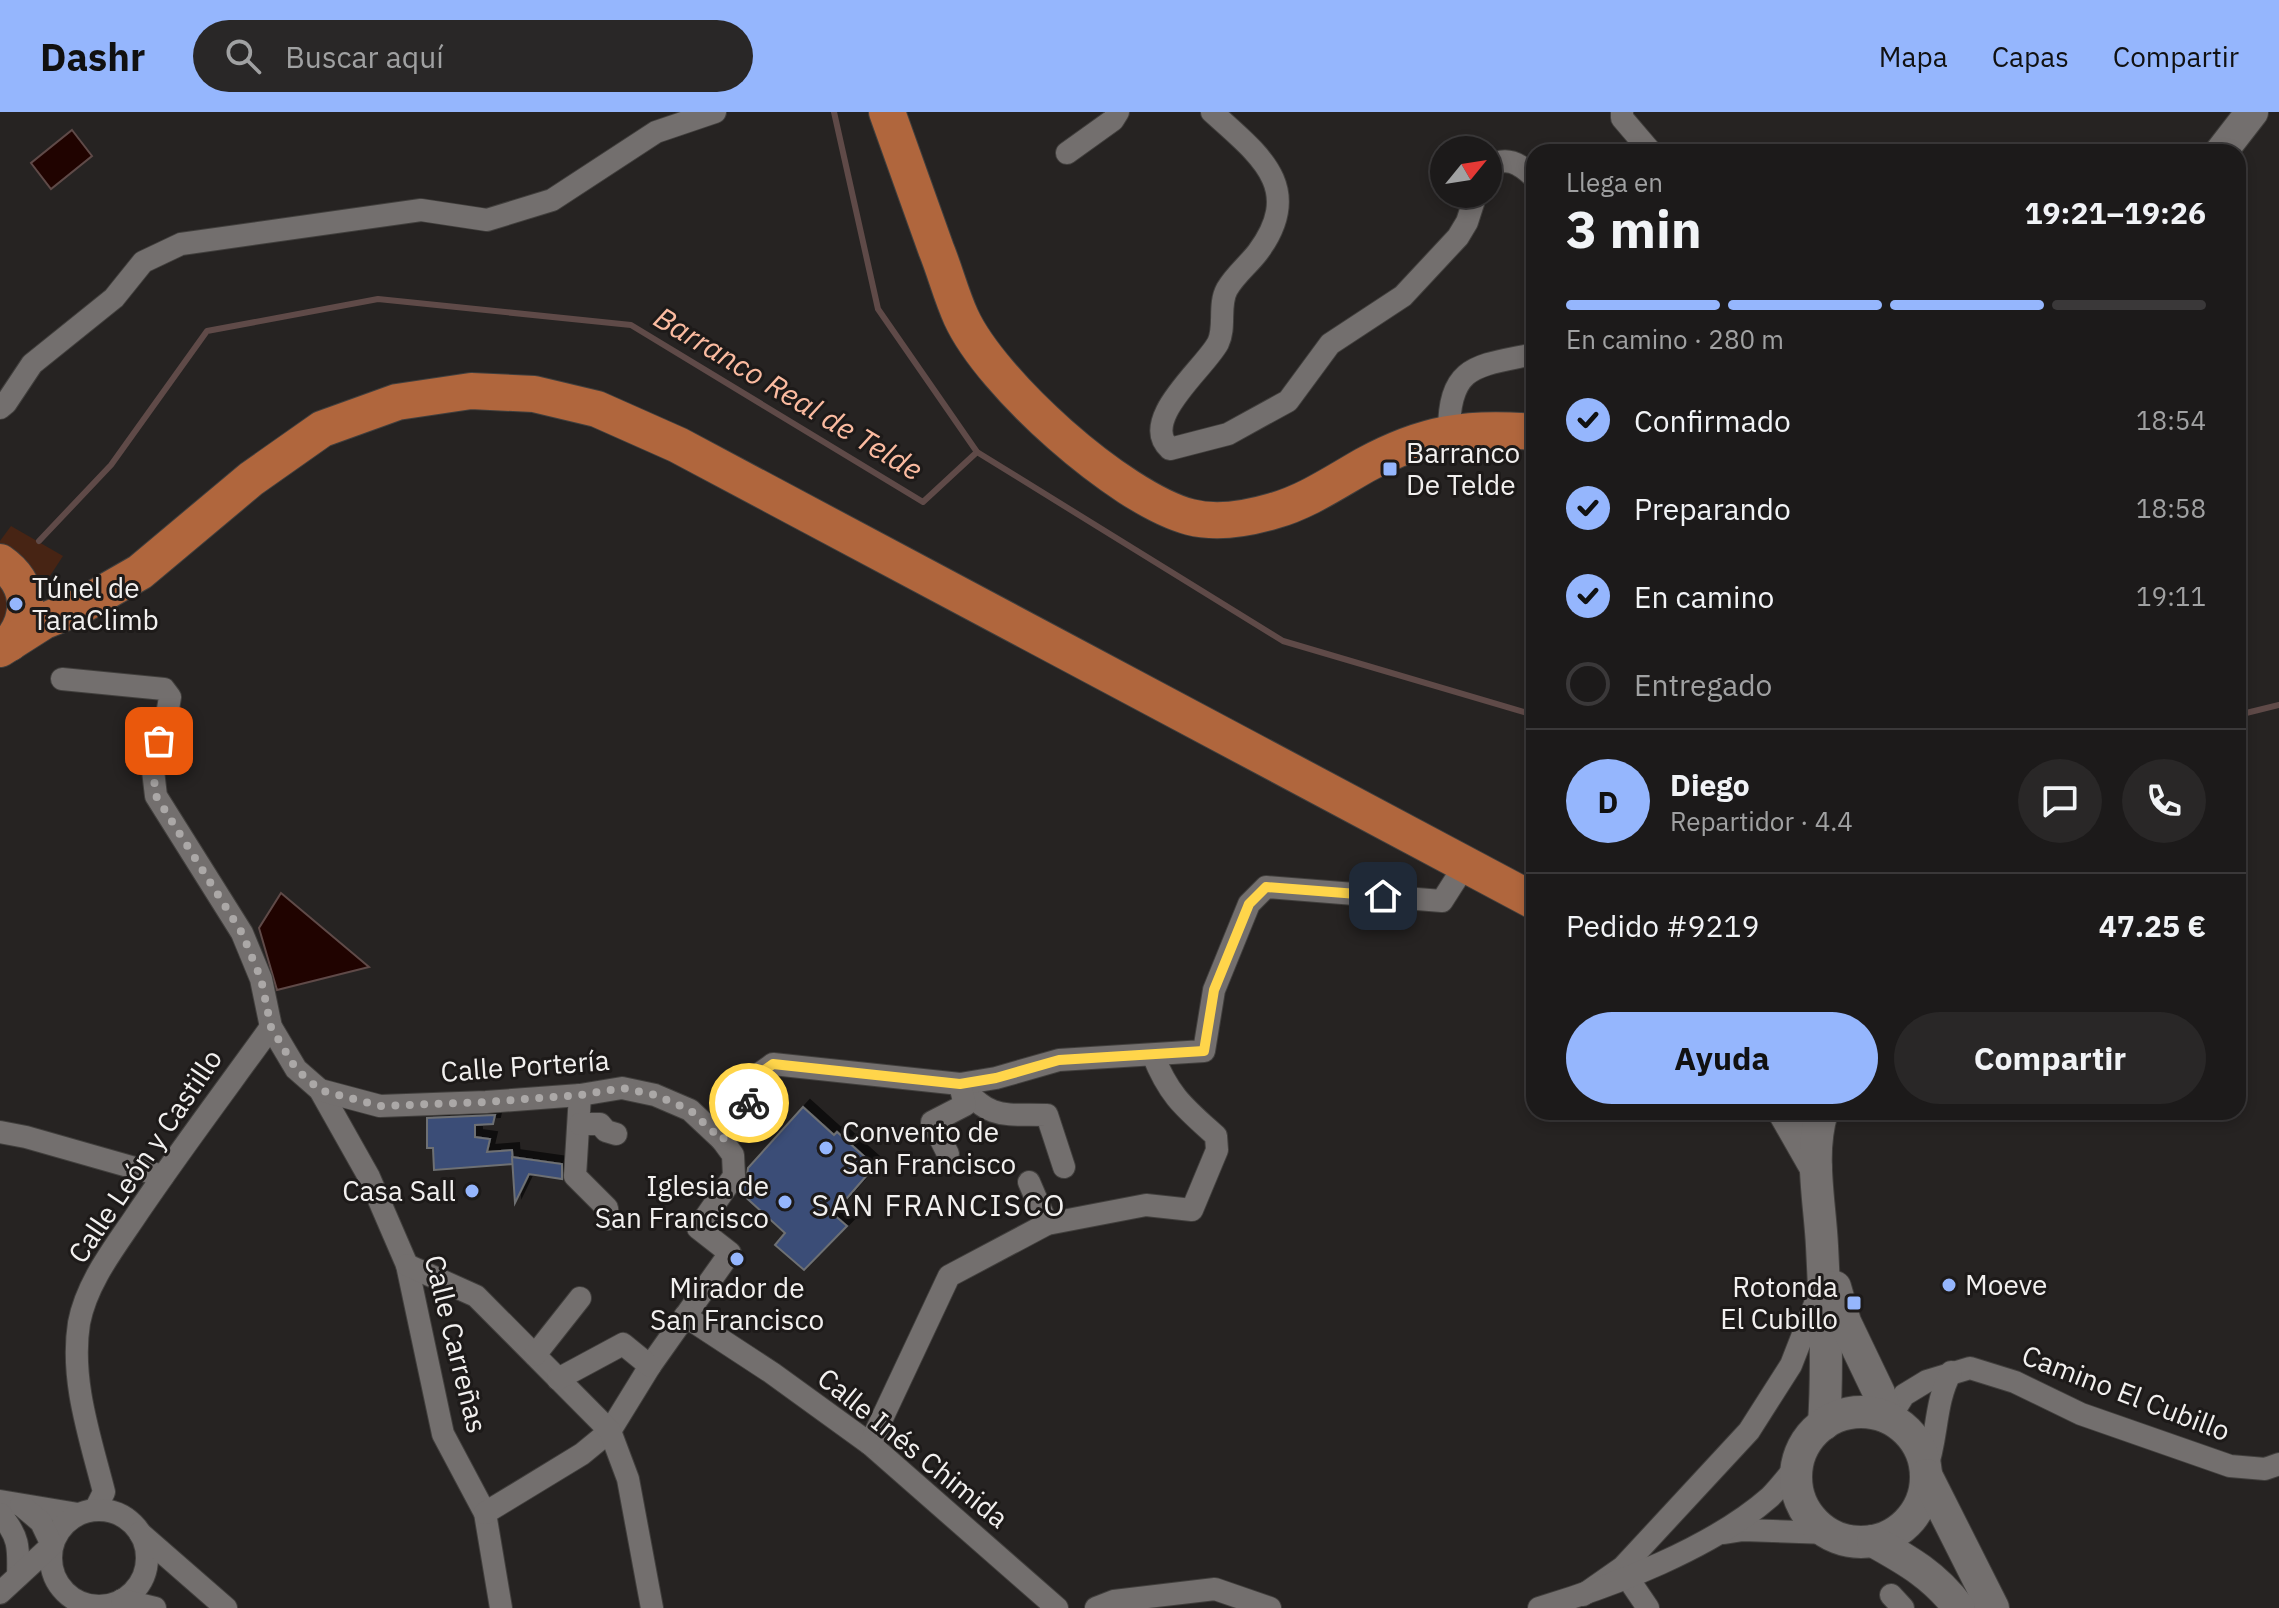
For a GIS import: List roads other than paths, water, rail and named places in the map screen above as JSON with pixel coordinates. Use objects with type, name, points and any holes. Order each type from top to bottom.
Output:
[{"type":"main road","points":[[887,112],[961,317],[987,361],[1067,439],[1138,492],[1177,513],[1193,518],[1235,520],[1276,511],[1417,442],[1449,432],[1526,432]]},
{"type":"main road","points":[[2227,144],[2252,112]]},
{"type":"main road","points":[[5,646],[44,621],[79,607],[140,572],[251,479],[322,429],[397,402],[471,391],[534,394],[597,409],[678,445],[1526,897]]},
{"type":"main road","points":[[11,574],[51,599],[100,596]]},
{"type":"main road","points":[[5,646],[20,631],[25,617],[26,601],[11,574]]},
{"type":"main road","points":[[1789,1120],[1816,1168]]},
{"type":"main road","points":[[1819,1120],[1816,1168],[1822,1249],[1824,1424]]},
{"type":"main road","points":[[1822,1249],[1845,1322],[1888,1418]]},
{"type":"main road","points":[[1926,1472],[1918,1510],[1906,1525],[1891,1535],[1873,1541],[1842,1540],[1828,1533],[1813,1520],[1802,1504],[1797,1484],[1803,1449],[1824,1424],[1844,1414],[1865,1412],[1888,1418],[1914,1440],[1926,1472],[1993,1608]]},
{"type":"main road","points":[[1873,1541],[1941,1584],[1959,1608]]},
{"type":"street","points":[[0,408],[32,364],[114,298],[143,262],[181,244],[421,210],[487,220],[552,200],[656,132],[715,112]]},
{"type":"street","points":[[1067,153],[1113,120],[1118,112]]},
{"type":"street","points":[[1212,112],[1261,157],[1278,191],[1278,218],[1260,250],[1227,289],[1220,339],[1165,412],[1162,439],[1170,449],[1184,448],[1228,434],[1288,401],[1330,344],[1403,296],[1458,237],[1472,208]]},
{"type":"street","points":[[1622,112],[1622,118],[1644,144]]},
{"type":"street","points":[[1502,161],[1514,161],[1526,171]]},
{"type":"street","points":[[1449,432],[1449,404],[1458,384],[1477,366],[1526,356]]},
{"type":"street","name":"Calle Carreñas","points":[[62,679],[164,689],[170,697],[166,721],[152,762],[156,796],[242,933],[261,979],[271,1027],[296,1069],[320,1090],[369,1177],[407,1265],[443,1434],[485,1513],[501,1608]]},
{"type":"street","points":[[485,1513],[582,1454],[610,1431],[650,1366],[730,1253],[698,1228],[734,1176],[733,1155],[722,1140],[746,1111],[762,1072],[773,1064],[960,1084],[996,1078],[1059,1060],[1204,1051],[1214,990],[1249,904],[1266,887],[1442,901],[1465,865]]},
{"type":"street","name":"Calle León y Castillo","points":[[86,1512],[104,1492],[77,1374],[80,1323],[97,1273],[271,1027]]},
{"type":"street","points":[[870,1444],[949,1276],[1047,1224],[1146,1205],[1192,1210],[1217,1150],[1216,1136],[1175,1098],[1153,1055]]},
{"type":"street","points":[[948,1154],[932,1122],[965,1105],[960,1084]]},
{"type":"street","points":[[960,1084],[974,1102],[993,1113],[1047,1115],[1064,1167]]},
{"type":"street","name":"Calle Portería","points":[[320,1090],[380,1106],[486,1102],[580,1095],[622,1088],[655,1095],[690,1110],[722,1140]]},
{"type":"street","points":[[580,1095],[575,1176],[607,1208],[608,1219]]},
{"type":"street","points":[[580,1124],[600,1124],[606,1131],[616,1134]]},
{"type":"street","points":[[0,1132],[163,1176]]},
{"type":"street","points":[[1029,1182],[1047,1224]]},
{"type":"street","points":[[407,1265],[476,1296],[610,1431],[628,1479],[652,1608]]},
{"type":"street","points":[[1583,1595],[1623,1567],[1749,1431],[1791,1365],[1823,1284]]},
{"type":"street","points":[[535,1355],[580,1298]]},
{"type":"street","name":"Calle Inés Chimida","points":[[685,1316],[772,1373],[870,1444],[1057,1608]]},
{"type":"street","points":[[558,1379],[623,1344],[650,1366]]},
{"type":"street","name":"Camino El Cubillo","points":[[1888,1418],[1904,1395],[1927,1381],[1970,1368],[2015,1382],[2081,1414],[2230,1466],[2265,1469],[2279,1464]]},
{"type":"street","points":[[1926,1472],[1934,1448],[1936,1414],[1951,1372]]},
{"type":"street","points":[[1539,1608],[1627,1577],[1719,1534],[1772,1495],[1798,1464]]},
{"type":"street","points":[[11,1503],[112,1512],[220,1607]]},
{"type":"street","points":[[11,1503],[41,1522],[52,1545],[54,1576],[68,1595],[88,1607],[122,1600],[134,1591],[142,1579],[146,1564],[146,1549],[139,1533]]},
{"type":"street","points":[[0,1593],[52,1545],[62,1527],[86,1512]]},
{"type":"street","points":[[0,1514],[15,1531],[20,1551],[18,1576]]},
{"type":"street","points":[[1719,1534],[1743,1530],[1828,1533]]},
{"type":"street","points":[[1627,1577],[1648,1608]]},
{"type":"street","points":[[1096,1608],[1114,1601],[1215,1589],[1270,1608]]},
{"type":"street","points":[[122,1600],[155,1608]]},
{"type":"waterway","name":"Barranco Real de Telde","points":[[834,112],[878,309],[977,452],[1283,641],[1526,713]]},
{"type":"waterway","name":"Barranco Real de Telde","points":[[39,541],[111,465],[207,331],[378,299],[631,325],[923,502],[977,452]]},
{"type":"waterway","name":"Barranco Real de Telde","points":[[2246,713],[2279,705]]},
{"type":"place","name":"Barranco De Telde","points":[[1390,469]]},
{"type":"place","name":"Túnel de TaraClimb","points":[[16,604]]},
{"type":"place","name":"Convento de San Francisco","points":[[826,1148]]},
{"type":"place","name":"Casa Sall","points":[[472,1191]]},
{"type":"place","name":"Iglesia de San Francisco","points":[[785,1202]]},
{"type":"place","name":"Mirador de San Francisco","points":[[737,1259]]},
{"type":"place","name":"Moeve","points":[[1949,1285]]},
{"type":"place","name":"Rotonda El Cubillo","points":[[1854,1303]]},
{"type":"district","name":"SAN FRANCISCO","points":[[939,1206]]}]
